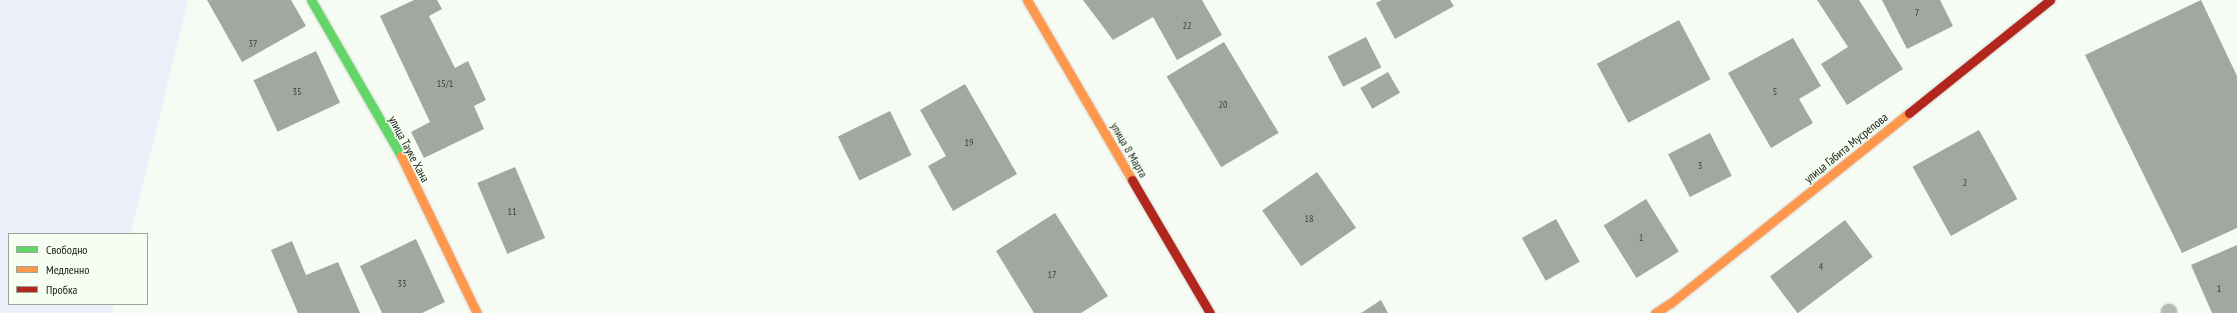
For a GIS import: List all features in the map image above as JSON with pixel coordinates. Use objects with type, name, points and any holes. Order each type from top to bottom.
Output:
[{"type":"street","name":"улица Тауке Хана","points":[[311,0],[399,152],[476,313]]},
{"type":"street","name":"улица 8 Марта","points":[[1027,0],[1210,313]]},
{"type":"street","name":"улица Габита Мусрепова","points":[[1655,313],[1678,297],[2050,0]]},
{"type":"shaded area","points":[[0,0],[188,0],[131,233],[8,233],[8,305],[114,305],[112,313],[0,313]]},
{"type":"building","points":[[207,0],[291,0],[306,26],[242,62]]},
{"type":"building","points":[[414,0],[437,0],[442,9],[429,16],[455,68],[468,61],[486,100],[474,106],[484,129],[424,158],[411,132],[430,122],[380,16]]},
{"type":"building","points":[[1083,0],[1202,0],[1222,35],[1177,60],[1153,17],[1113,40]]},
{"type":"building","points":[[1382,0],[1450,0],[1454,6],[1395,39],[1376,3]]},
{"type":"building","points":[[1817,0],[1859,0],[1903,69],[1847,105],[1821,64],[1848,47]]},
{"type":"building","points":[[1882,0],[1940,0],[1953,26],[1907,49]]},
{"type":"building","points":[[2201,0],[2237,76],[2237,228],[2182,253],[2085,55]]},
{"type":"building","points":[[1679,20],[1710,79],[1628,123],[1597,64]]},
{"type":"building","points":[[1366,37],[1381,67],[1343,87],[1328,57]]},
{"type":"building","points":[[1793,38],[1821,86],[1799,99],[1813,123],[1771,148],[1728,73]]},
{"type":"building","points":[[1224,42],[1279,133],[1221,167],[1167,77]]},
{"type":"building","points":[[316,51],[340,103],[278,132],[253,80]]},
{"type":"building","points":[[1388,72],[1400,93],[1372,109],[1360,88]]},
{"type":"building","points":[[965,84],[1017,174],[953,211],[928,166],[946,156],[920,110]]},
{"type":"building","points":[[890,111],[911,155],[859,180],[838,136]]},
{"type":"building","points":[[1979,130],[2017,199],[1951,236],[1913,167]]},
{"type":"building","points":[[1710,133],[1732,176],[1690,197],[1668,154]]},
{"type":"building","points":[[515,167],[545,238],[507,254],[477,183]]},
{"type":"building","points":[[1317,172],[1356,228],[1301,266],[1262,210]]},
{"type":"building","points":[[1646,199],[1679,252],[1636,278],[1604,225]]},
{"type":"building","points":[[1055,213],[1108,296],[1081,313],[1034,313],[996,251]]},
{"type":"building","points":[[1556,219],[1580,262],[1546,281],[1522,238]]},
{"type":"building","points":[[1845,220],[1873,257],[1798,313],[1770,277]]},
{"type":"building","points":[[416,239],[445,302],[422,313],[382,313],[360,266]]},
{"type":"building","points":[[292,241],[306,275],[338,262],[360,313],[298,313],[271,250]]},
{"type":"building","points":[[2237,245],[2237,313],[2212,313],[2191,265]]},
{"type":"building","points":[[1381,300],[1388,313],[1361,313]]},
{"type":"traffic: fast","points":[[311,0],[401,156]]},
{"type":"traffic: slow","points":[[1027,0],[1132,180]]},
{"type":"traffic: slow","points":[[1655,313],[1672,302],[1909,113]]},
{"type":"traffic: slow","points":[[401,156],[477,313]]},
{"type":"traffic: jam","points":[[1909,113],[2050,0]]},
{"type":"traffic: jam","points":[[1132,180],[1210,313]]}]
